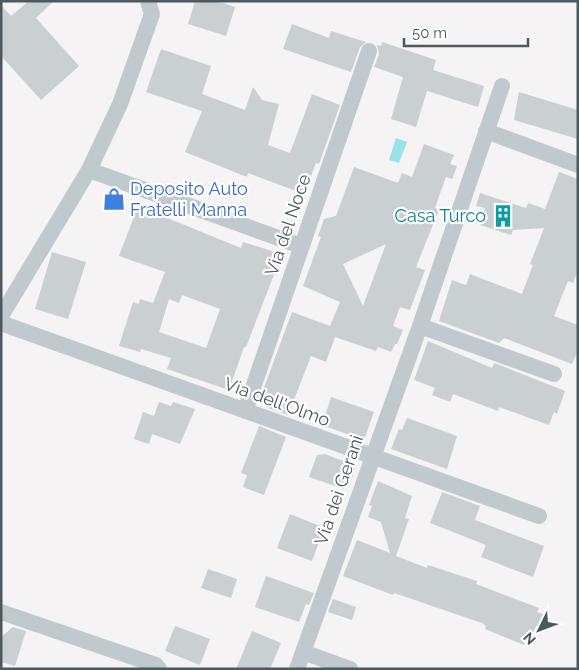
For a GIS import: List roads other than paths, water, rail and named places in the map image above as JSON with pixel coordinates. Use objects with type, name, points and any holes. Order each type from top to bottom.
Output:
[{"type":"street","points":[[1,316],[89,170],[120,104],[153,5]]},
{"type":"street","name":"Via del Noce","points":[[244,411],[369,51]]},
{"type":"street","name":"Via dei Gerani","points":[[297,669],[371,458],[420,326],[502,86]]},
{"type":"street","points":[[486,131],[578,165]]},
{"type":"street","points":[[89,170],[301,246]]},
{"type":"street","name":"Via dell'Olmo","points":[[1,323],[371,458],[539,516]]},
{"type":"street","points":[[420,326],[554,374]]},
{"type":"street","points":[[1,612],[156,665],[158,669]]},
{"type":"street","points":[[303,652],[350,669]]},
{"type":"water","points":[[396,138],[407,142],[399,163],[389,160]]},
{"type":"place","name":"Deposito Auto Fratelli Manna","points":[[114,199]]},
{"type":"place","name":"Casa Turco","points":[[503,216]]}]
